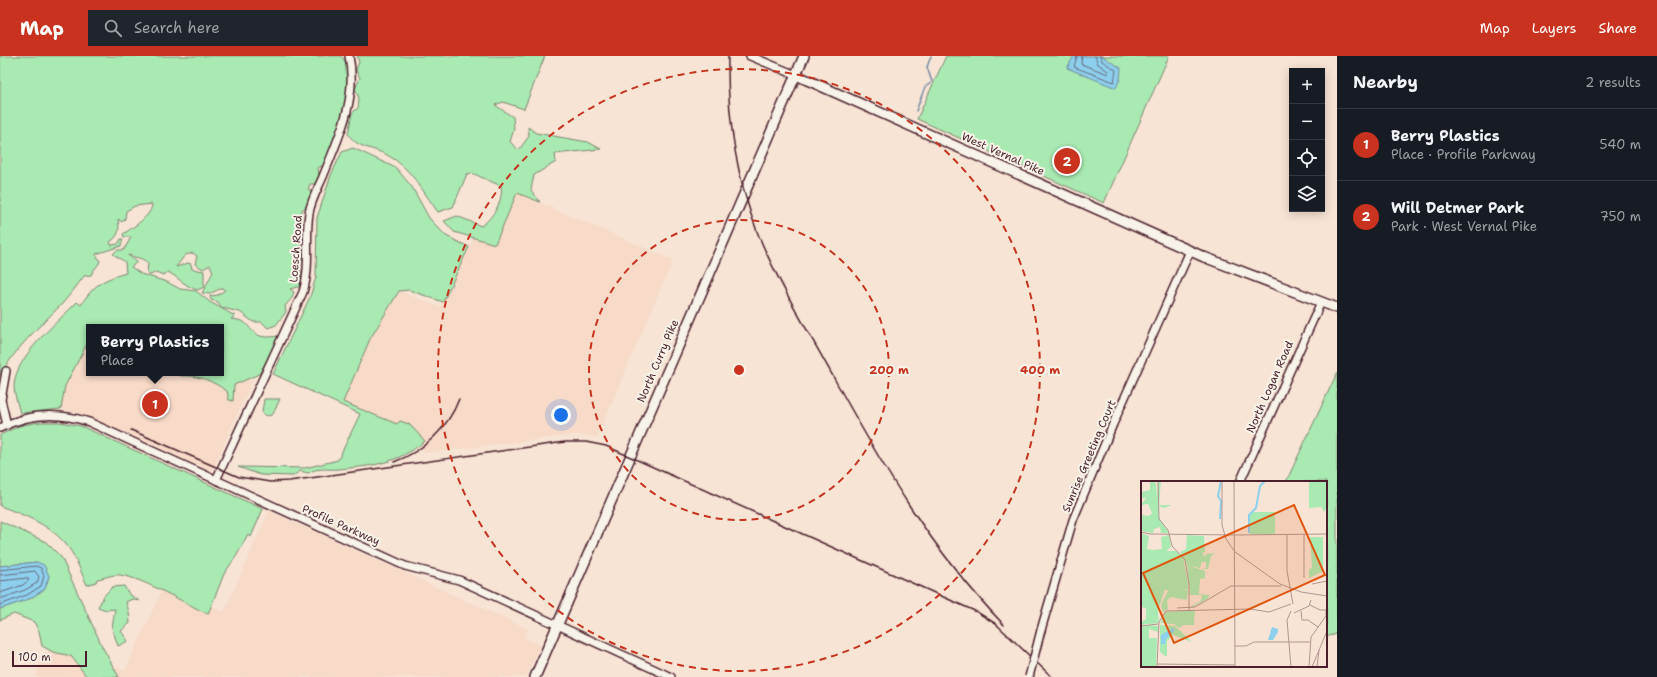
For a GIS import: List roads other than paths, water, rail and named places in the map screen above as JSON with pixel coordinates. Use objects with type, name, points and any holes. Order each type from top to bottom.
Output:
[{"type":"main road","name":"North Curry Pike","points":[[535,677],[804,56]]},
{"type":"main road","name":"West Vernal Pike","points":[[796,75],[1190,251],[1337,308]]},
{"type":"street","name":"Loesch Road","points":[[216,480],[303,292],[308,271],[308,225],[311,204],[342,129],[350,97],[352,81],[349,56]]},
{"type":"street","name":"West Vernal Pike","points":[[750,56],[796,75]]},
{"type":"street","name":"Sunrise Greeting Court","points":[[1029,677],[1065,546],[1078,507],[1190,251]]},
{"type":"street","name":"North Logan Road","points":[[1240,481],[1321,302]]},
{"type":"street","points":[[6,371],[1,400],[7,425]]},
{"type":"street","name":"Profile Parkway","points":[[0,428],[17,420],[38,415],[54,415],[80,419],[405,566],[459,580],[671,677]]},
{"type":"water","points":[[1074,56],[1102,56],[1121,68],[1120,79],[1116,88],[1067,68]]},
{"type":"water","points":[[37,562],[44,565],[49,576],[45,589],[29,599],[0,609],[0,566]]},
{"type":"waterway","points":[[916,111],[925,87],[932,82],[927,67],[931,56]]},
{"type":"railway","points":[[728,56],[731,124],[739,169],[750,212],[775,272],[891,478],[932,539],[954,568],[1004,625]]},
{"type":"railway","points":[[394,462],[415,452],[434,437],[448,420],[459,399]]},
{"type":"railway","points":[[131,430],[239,477],[270,482],[289,481],[565,442],[586,442],[606,446],[977,612],[996,624],[1052,677]]},
{"type":"place","name":"Will Detmer Park","points":[[1067,161]]},
{"type":"place","name":"Berry Plastics","points":[[155,404]]}]
